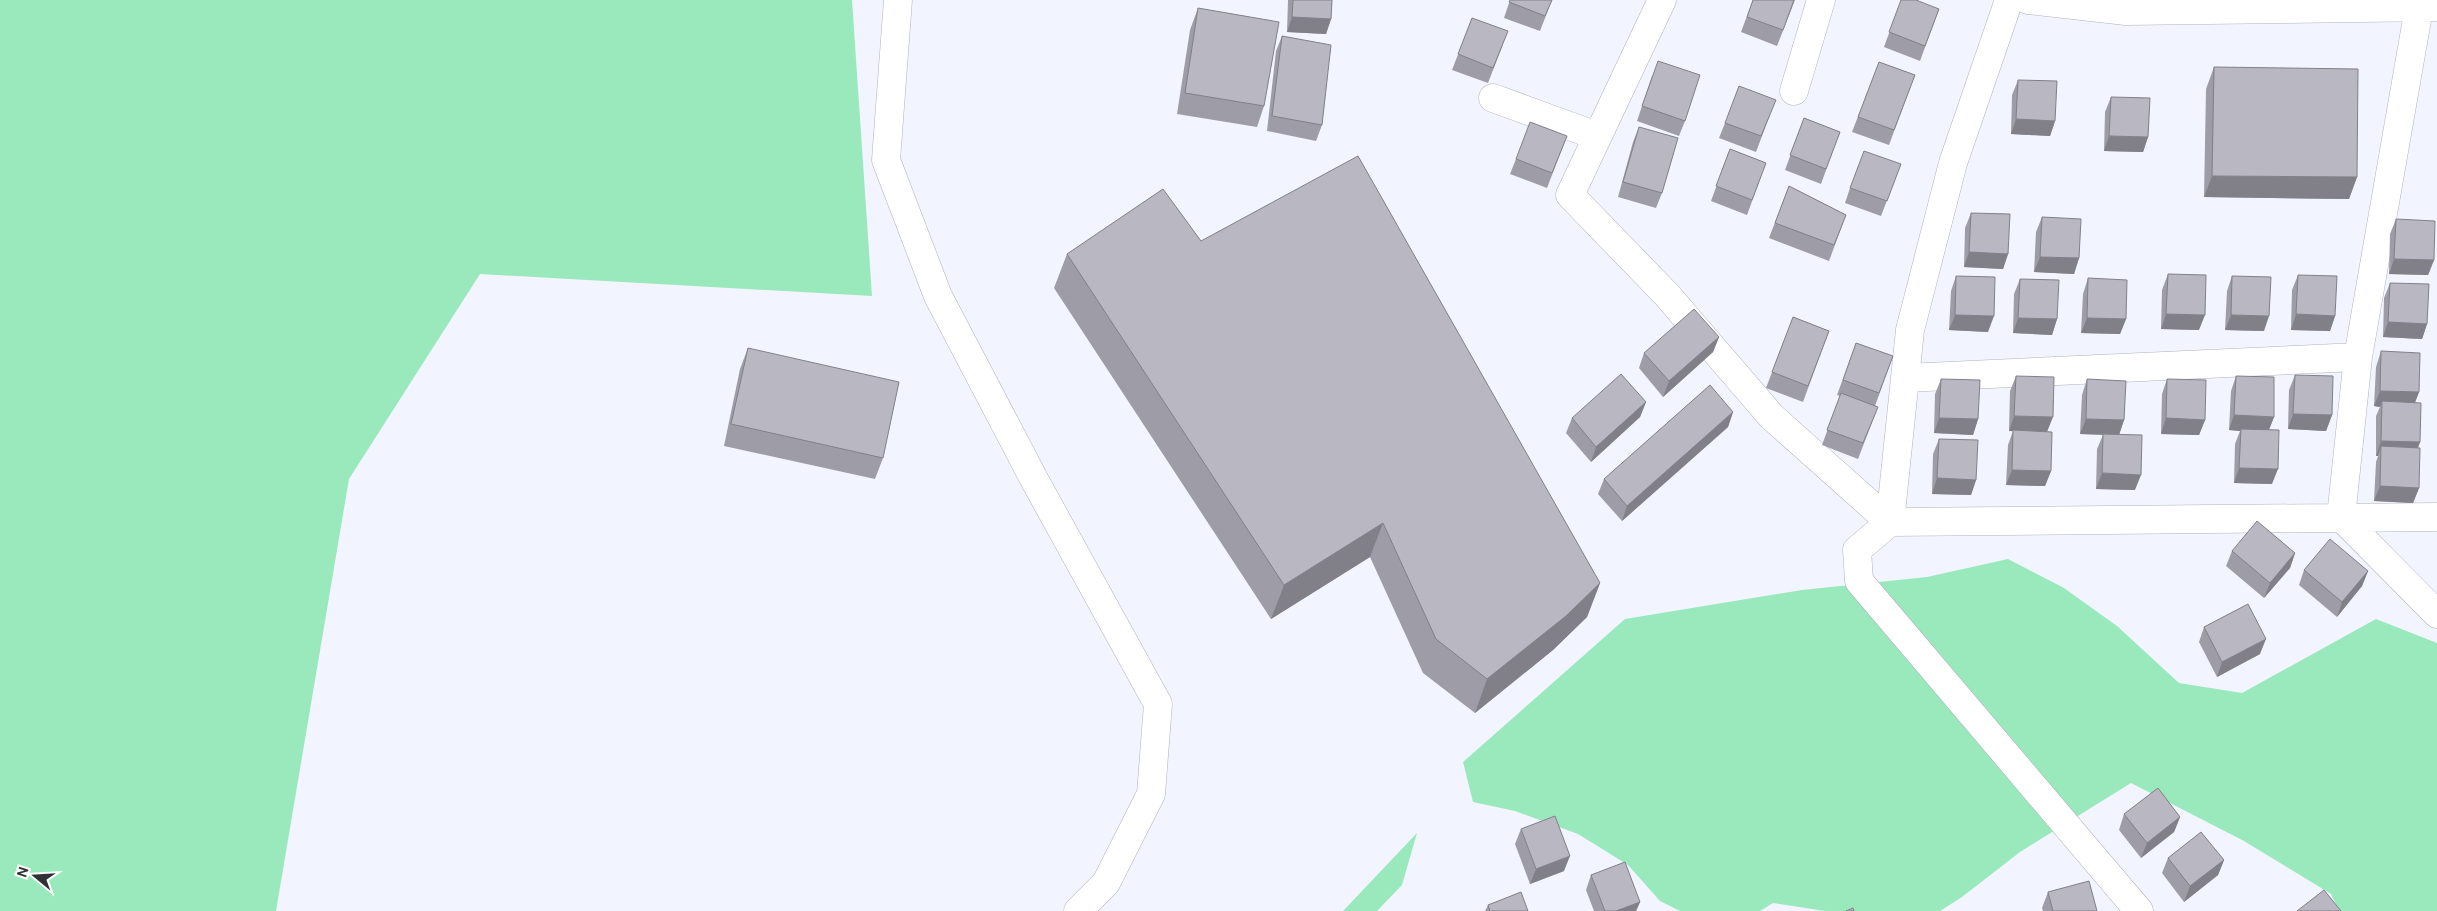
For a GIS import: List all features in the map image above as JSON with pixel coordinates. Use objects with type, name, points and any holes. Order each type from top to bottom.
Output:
[{"type":"street","points":[[898,0],[886,160],[938,296],[1035,481],[1158,704],[1151,794],[1106,884],[1078,911]]},
{"type":"street","points":[[1662,0],[1570,195],[1667,295],[1772,417],[1890,522]]},
{"type":"street","points":[[1794,91],[1821,0]]},
{"type":"street","points":[[1890,522],[1910,330],[1953,163],[2009,0]]},
{"type":"street","points":[[2028,0],[2126,10],[2428,8],[2358,357],[2341,517]]},
{"type":"street","points":[[1493,98],[1597,136]]},
{"type":"street","points":[[1905,378],[2358,357]]},
{"type":"street","points":[[2139,911],[1859,581],[1858,550],[1890,522],[2437,516]]},
{"type":"street","points":[[2341,517],[2437,614]]},
{"type":"green space","points":[[0,0],[852,0],[872,296],[480,274],[349,479],[276,911],[0,911]]},
{"type":"green space","points":[[2008,559],[2064,588],[2117,626],[2179,683],[2242,693],[2376,619],[2437,643],[2437,911],[2339,911],[2331,894],[2244,841],[2131,783],[2020,852],[1962,897],[1940,911],[1825,911],[1773,903],[1760,911],[1680,911],[1660,901],[1628,865],[1578,834],[1515,811],[1473,802],[1463,762],[1625,619],[1802,590],[1927,577]]},
{"type":"green space","points":[[1417,833],[1402,885],[1377,911],[1343,911]]},
{"type":"building","points":[[1293,0],[1332,0],[1331,19],[1292,17]]},
{"type":"building","points":[[1510,0],[1552,0],[1545,16],[1509,2]]},
{"type":"building","points":[[1753,0],[1794,0],[1783,30],[1747,17]]},
{"type":"building","points":[[1901,0],[1916,0],[1939,9],[1925,46],[1889,32]]},
{"type":"building","points":[[1198,8],[1279,22],[1264,106],[1185,93]]},
{"type":"building","points":[[1472,18],[1508,31],[1493,68],[1458,54]]},
{"type":"building","points":[[1282,36],[1331,45],[1322,125],[1272,116]]},
{"type":"building","points":[[1658,61],[1700,75],[1685,121],[1642,106]]},
{"type":"building","points":[[1879,62],[1915,75],[1894,130],[1858,117]]},
{"type":"building","points":[[2214,67],[2358,69],[2357,177],[2212,176]]},
{"type":"building","points":[[2018,80],[2057,81],[2055,121],[2016,119]]},
{"type":"building","points":[[1739,86],[1776,100],[1761,136],[1725,123]]},
{"type":"building","points":[[2111,97],[2150,98],[2148,137],[2109,136]]},
{"type":"building","points":[[1804,118],[1840,132],[1826,169],[1790,155]]},
{"type":"building","points":[[1530,122],[1567,136],[1552,173],[1516,159]]},
{"type":"building","points":[[1639,127],[1678,138],[1662,193],[1623,182]]},
{"type":"building","points":[[1730,149],[1766,163],[1752,200],[1716,186]]},
{"type":"building","points":[[1864,151],[1901,164],[1887,201],[1850,188]]},
{"type":"building","points":[[1358,156],[1600,583],[1566,616],[1487,679],[1436,639],[1383,523],[1284,585],[1067,254],[1163,189],[1201,241]]},
{"type":"building","points":[[1789,186],[1846,215],[1834,245],[1775,223]]},
{"type":"building","points":[[1971,213],[2010,214],[2008,254],[1969,252]]},
{"type":"building","points":[[2042,217],[2081,219],[2079,258],[2040,257]]},
{"type":"building","points":[[2396,219],[2435,221],[2434,260],[2394,259]]},
{"type":"building","points":[[2168,274],[2206,275],[2205,315],[2166,314]]},
{"type":"building","points":[[2298,275],[2337,276],[2335,316],[2296,314]]},
{"type":"building","points":[[1956,276],[1995,277],[1994,316],[1955,315]]},
{"type":"building","points":[[2232,276],[2271,277],[2269,316],[2231,315]]},
{"type":"building","points":[[2088,278],[2127,280],[2126,319],[2087,318]]},
{"type":"building","points":[[2020,279],[2059,280],[2057,319],[2018,318]]},
{"type":"building","points":[[2390,283],[2429,284],[2427,324],[2388,322]]},
{"type":"building","points":[[1694,309],[1719,337],[1669,381],[1644,353]]},
{"type":"building","points":[[1793,317],[1829,331],[1808,386],[1772,372]]},
{"type":"building","points":[[1856,343],[1893,356],[1879,393],[1843,380]]},
{"type":"building","points":[[748,348],[899,382],[883,458],[731,424]]},
{"type":"building","points":[[2381,351],[2420,353],[2419,392],[2380,391]]},
{"type":"building","points":[[1621,374],[1646,402],[1596,447],[1572,418]]},
{"type":"building","points":[[2295,375],[2333,376],[2332,415],[2293,414]]},
{"type":"building","points":[[2016,376],[2054,377],[2053,417],[2014,416]]},
{"type":"building","points":[[2236,376],[2274,377],[2274,417],[2234,415]]},
{"type":"building","points":[[1941,379],[1980,380],[1978,419],[1939,418]]},
{"type":"building","points":[[2087,379],[2126,381],[2124,420],[2086,419]]},
{"type":"building","points":[[2167,379],[2206,380],[2205,420],[2166,418]]},
{"type":"building","points":[[1710,385],[1733,412],[1627,506],[1604,479]]},
{"type":"building","points":[[1841,393],[1878,407],[1863,443],[1827,430]]},
{"type":"building","points":[[2382,401],[2421,403],[2420,442],[2381,441]]},
{"type":"building","points":[[2241,429],[2279,430],[2278,469],[2239,468]]},
{"type":"building","points":[[2013,430],[2052,432],[2051,471],[2012,470]]},
{"type":"building","points":[[2103,434],[2142,435],[2141,475],[2102,473]]},
{"type":"building","points":[[1939,439],[1978,440],[1976,480],[1937,478]]},
{"type":"building","points":[[2381,446],[2420,448],[2419,488],[2380,486]]},
{"type":"building","points":[[2257,521],[2295,553],[2270,583],[2232,551]]},
{"type":"building","points":[[2330,539],[2368,571],[2342,602],[2304,570]]},
{"type":"building","points":[[2248,604],[2266,639],[2222,662],[2204,627]]},
{"type":"building","points":[[2158,788],[2180,817],[2147,843],[2124,814]]},
{"type":"building","points":[[1555,816],[1570,856],[1536,869],[1521,829]]},
{"type":"building","points":[[2201,832],[2224,860],[2190,886],[2168,858]]},
{"type":"building","points":[[1625,862],[1640,902],[1616,911],[1605,911],[1591,875]]},
{"type":"building","points":[[2089,881],[2097,911],[2053,911],[2048,892]]},
{"type":"building","points":[[2324,890],[2341,911],[2297,911]]},
{"type":"building","points":[[1521,892],[1528,911],[1490,911],[1488,905]]}]
